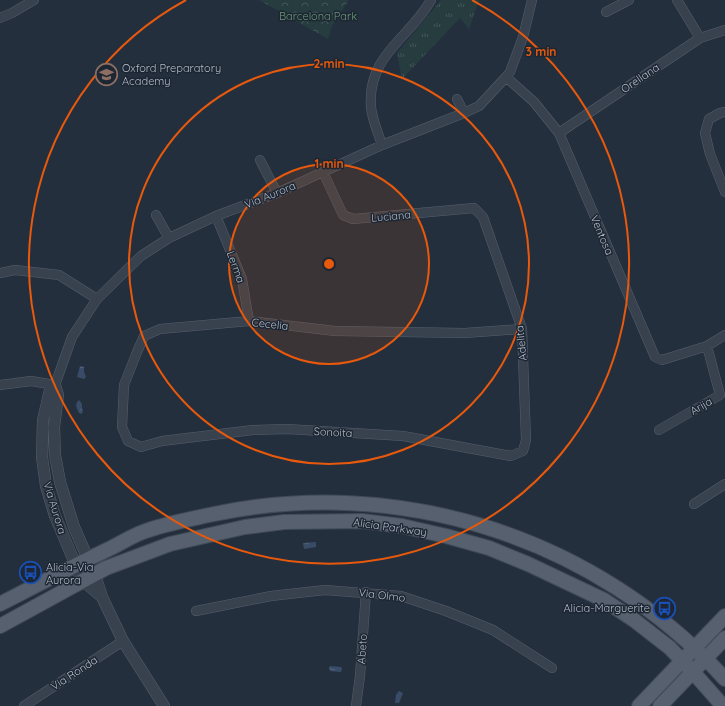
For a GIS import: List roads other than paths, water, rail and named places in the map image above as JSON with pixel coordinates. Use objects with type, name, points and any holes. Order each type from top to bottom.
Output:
[{"type":"main road","name":"Alicia Parkway","points":[[0,604],[142,532],[193,518],[237,509],[319,502],[361,503],[402,507],[435,513],[493,529],[551,551],[576,564],[613,586],[666,624],[694,648],[725,679]]},
{"type":"main road","name":"Alicia Parkway","points":[[0,626],[106,568],[170,544],[245,527],[284,522],[362,521],[402,526],[489,548],[604,600],[634,620],[670,648],[723,706]]},
{"type":"main road","points":[[639,706],[725,616]]},
{"type":"main road","points":[[660,706],[725,638]]},
{"type":"street","points":[[0,18],[34,0]]},
{"type":"street","points":[[382,145],[371,108],[371,91],[376,71],[385,56],[422,14],[431,0]]},
{"type":"street","name":"Via Aurora","points":[[164,706],[123,641],[102,597],[88,578],[75,566],[55,516],[46,486],[42,457],[43,420],[50,390],[55,385],[72,337],[97,299],[141,256],[169,238],[216,216],[277,193],[382,145],[479,106],[510,72],[523,37],[532,0]]},
{"type":"street","points":[[606,12],[628,0]]},
{"type":"street","points":[[677,0],[700,38]]},
{"type":"street","name":"Orellana","points":[[559,133],[700,38],[725,30]]},
{"type":"street","name":"Ventosa","points":[[506,77],[534,102],[559,133],[655,357],[662,360],[707,346],[725,335]]},
{"type":"street","points":[[457,99],[464,113]]},
{"type":"street","points":[[725,112],[709,119],[705,133],[710,154],[725,192]]},
{"type":"street","points":[[260,160],[277,193]]},
{"type":"street","name":"Luciana","points":[[322,172],[343,215],[353,219],[474,208],[483,217]]},
{"type":"street","points":[[156,215],[169,238]]},
{"type":"street","name":"Lerma","points":[[216,216],[242,279],[249,321]]},
{"type":"street","name":"Adelita","points":[[483,217],[522,329],[526,440],[523,451]]},
{"type":"street","points":[[0,273],[15,270],[59,275],[97,299]]},
{"type":"street","name":"Cecelia","points":[[141,447],[128,441],[122,427],[124,385],[144,336],[160,329],[249,321],[335,331],[465,333],[522,329]]},
{"type":"street","name":"Arija","points":[[659,430],[720,395],[707,346]]},
{"type":"street","points":[[0,385],[6,383],[32,381],[55,385]]},
{"type":"street","name":"Via Aurora","points":[[55,385],[58,395],[54,427],[55,455],[59,475],[74,527],[88,559],[88,578]]},
{"type":"street","name":"Sonoita","points":[[141,447],[162,441],[254,430],[287,429],[403,436],[511,456],[523,451]]},
{"type":"street","points":[[694,504],[725,484]]},
{"type":"street","name":"Via Olmo","points":[[196,611],[271,596],[325,590],[366,592],[401,596],[446,610],[493,630],[552,668]]},
{"type":"street","name":"Abeto","points":[[356,706],[360,676],[366,592]]},
{"type":"street","name":"Via Ronda","points":[[24,706],[123,641]]},
{"type":"water","points":[[80,366],[84,367],[86,377],[84,379],[77,377]]},
{"type":"water","points":[[79,400],[82,404],[83,412],[81,414],[76,406]]},
{"type":"water","points":[[316,542],[316,547],[304,549],[303,543]]},
{"type":"water","points":[[330,666],[341,667],[341,672],[330,671]]},
{"type":"water","points":[[399,691],[403,693],[399,703],[395,703],[396,695]]},
{"type":"place","name":"Oxford Preparatory Academy","points":[[107,74]]},
{"type":"place","name":"Alicia-Via Aurora","points":[[30,573]]},
{"type":"place","name":"Alicia-Marguerite","points":[[665,608]]},
{"type":"park label","name":"Barcelona Park","points":[[318,16]]}]
